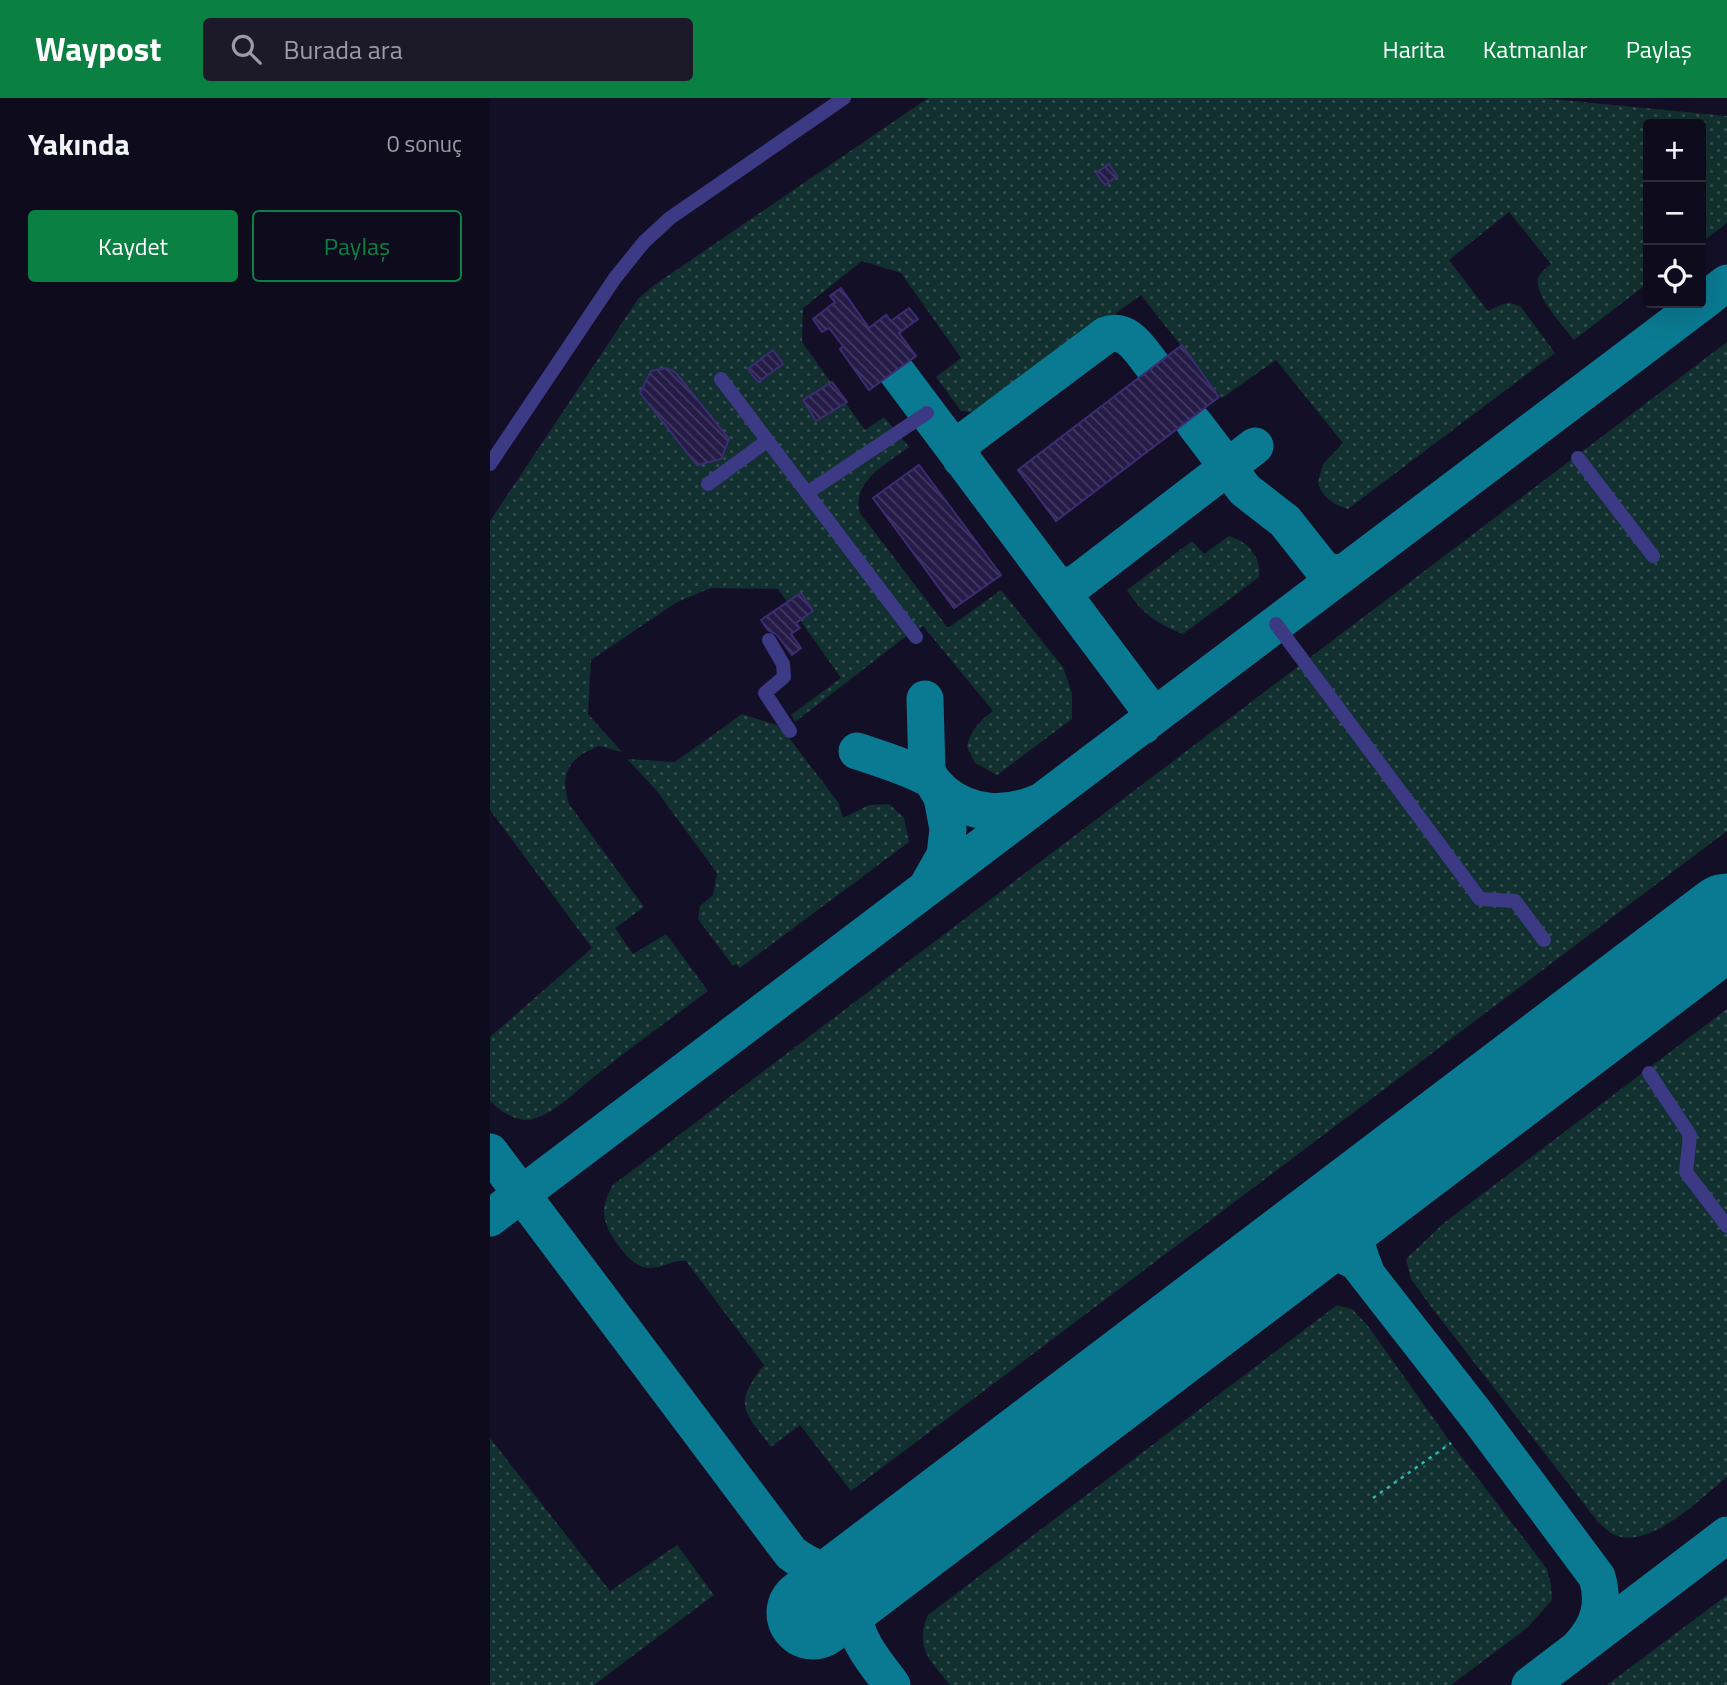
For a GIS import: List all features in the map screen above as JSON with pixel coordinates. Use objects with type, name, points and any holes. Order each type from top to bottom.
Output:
[{"type":"lane","points":[[490,464],[615,278],[644,242],[670,218],[844,98]]},
{"type":"lane","points":[[720,379],[916,637]]},
{"type":"lane","points":[[807,493],[928,413]]},
{"type":"lane","points":[[708,484],[767,441]]},
{"type":"lane","points":[[1578,458],[1653,556]]},
{"type":"lane","points":[[1276,624],[1480,899],[1515,901],[1544,940]]},
{"type":"lane","points":[[769,640],[783,664],[784,677],[765,693],[790,731]]},
{"type":"lane","points":[[1649,1073],[1690,1135],[1686,1172],[1727,1226]]},
{"type":"path","points":[[1373,1497],[1451,1443]]},
{"type":"green space","points":[[928,98],[1542,98],[1727,116],[1727,223],[1706,239],[1706,119],[1643,119],[1643,287],[1574,340],[1540,291],[1539,276],[1551,264],[1509,212],[1449,260],[1488,311],[1508,303],[1521,307],[1555,353],[1348,509],[1329,500],[1318,482],[1323,464],[1343,443],[1276,360],[1222,398],[1141,295],[980,413],[961,411],[936,377],[961,358],[901,273],[862,261],[803,308],[802,342],[865,430],[884,417],[909,447],[881,467],[866,483],[859,502],[860,513],[948,628],[1001,590],[1063,667],[1072,693],[1072,719],[997,775],[975,763],[967,747],[971,735],[976,726],[993,711],[923,626],[795,722],[791,715],[841,678],[778,589],[711,588],[677,602],[591,660],[588,714],[622,752],[599,746],[580,755],[570,767],[565,780],[569,804],[644,907],[615,928],[633,954],[666,934],[708,991],[558,1106],[542,1116],[527,1120],[504,1113],[490,1101],[490,1037],[592,948],[490,810],[490,521],[638,299],[653,286]]},
{"type":"green space","points":[[1727,342],[1727,831],[851,1491],[800,1425],[771,1447],[745,1408],[748,1390],[764,1365],[686,1261],[643,1267],[634,1263],[622,1250],[605,1219],[605,1203],[613,1185]]},
{"type":"green space","points":[[1229,536],[1236,538],[1252,551],[1258,563],[1259,577],[1183,634],[1151,617],[1127,590],[1192,541],[1204,554]]},
{"type":"green space","points":[[742,714],[777,725],[786,734],[838,802],[843,818],[869,805],[889,804],[904,818],[909,842],[740,968],[736,964],[733,966],[698,919],[700,906],[713,895],[717,873],[656,790],[627,759],[675,762]]},
{"type":"green space","points":[[1727,1009],[1727,1477],[1692,1507],[1663,1526],[1635,1537],[1621,1537],[1611,1533],[1598,1522],[1432,1308],[1411,1279],[1406,1259],[1444,1223]]},
{"type":"green space","points":[[1337,1305],[1352,1309],[1368,1326],[1451,1443],[1547,1569],[1552,1600],[1527,1628],[1451,1685],[950,1685],[926,1653],[923,1636],[928,1615]]},
{"type":"green space","points":[[490,1438],[610,1591],[677,1545],[714,1595],[594,1685],[490,1685]]},
{"type":"green space","points":[[1727,1595],[1727,1685],[1607,1685]]},
{"type":"building","points":[[1109,164],[1117,176],[1105,185],[1096,173]]},
{"type":"building","points":[[841,288],[869,328],[886,315],[891,321],[909,308],[918,319],[899,333],[916,356],[869,390],[840,349],[843,346],[829,328],[822,332],[813,319],[835,302],[830,296]]},
{"type":"building","points":[[1182,345],[1219,397],[1056,521],[1018,470]]},
{"type":"building","points":[[773,350],[783,364],[758,382],[748,369]]},
{"type":"building","points":[[667,368],[676,373],[729,439],[721,459],[697,465],[640,393],[651,371]]},
{"type":"building","points":[[832,382],[847,402],[816,421],[803,400]]},
{"type":"building","points":[[919,465],[1001,575],[954,608],[873,498]]},
{"type":"building","points":[[801,593],[813,611],[796,623],[800,628],[791,634],[801,648],[792,655],[761,620]]},
{"type":"taxiway","points":[[1706,299],[1727,283]]},
{"type":"taxiway","points":[[490,1218],[1694,308]]},
{"type":"taxiway","points":[[961,459],[962,447],[968,438],[1106,335],[1114,333],[1127,337],[1152,365]]},
{"type":"taxiway","points":[[896,371],[1146,705],[1147,714],[1143,726]]},
{"type":"taxiway","points":[[1194,423],[1245,490],[1285,521],[1323,569],[1332,573],[1345,572]]},
{"type":"taxiway","points":[[1054,582],[1074,585],[1255,446]]},
{"type":"taxiway","points":[[925,699],[927,772],[942,797],[948,829],[945,855],[928,885]]},
{"type":"taxiway","points":[[857,751],[919,774],[966,806],[1001,811],[1037,803]]},
{"type":"taxiway","points":[[490,1152],[791,1553],[817,1568],[844,1572],[866,1571],[858,1589],[855,1619],[864,1645],[892,1685]]},
{"type":"taxiway","points":[[1365,1269],[1357,1247],[1356,1228],[1372,1189]]},
{"type":"taxiway","points":[[1285,1254],[1322,1251],[1339,1254],[1357,1262],[1478,1417],[1597,1577],[1599,1614],[1592,1630],[1580,1646]]},
{"type":"taxiway","points":[[1530,1685],[1727,1535]]},
{"type":"runway","points":[[813,1613],[1727,920]]}]
